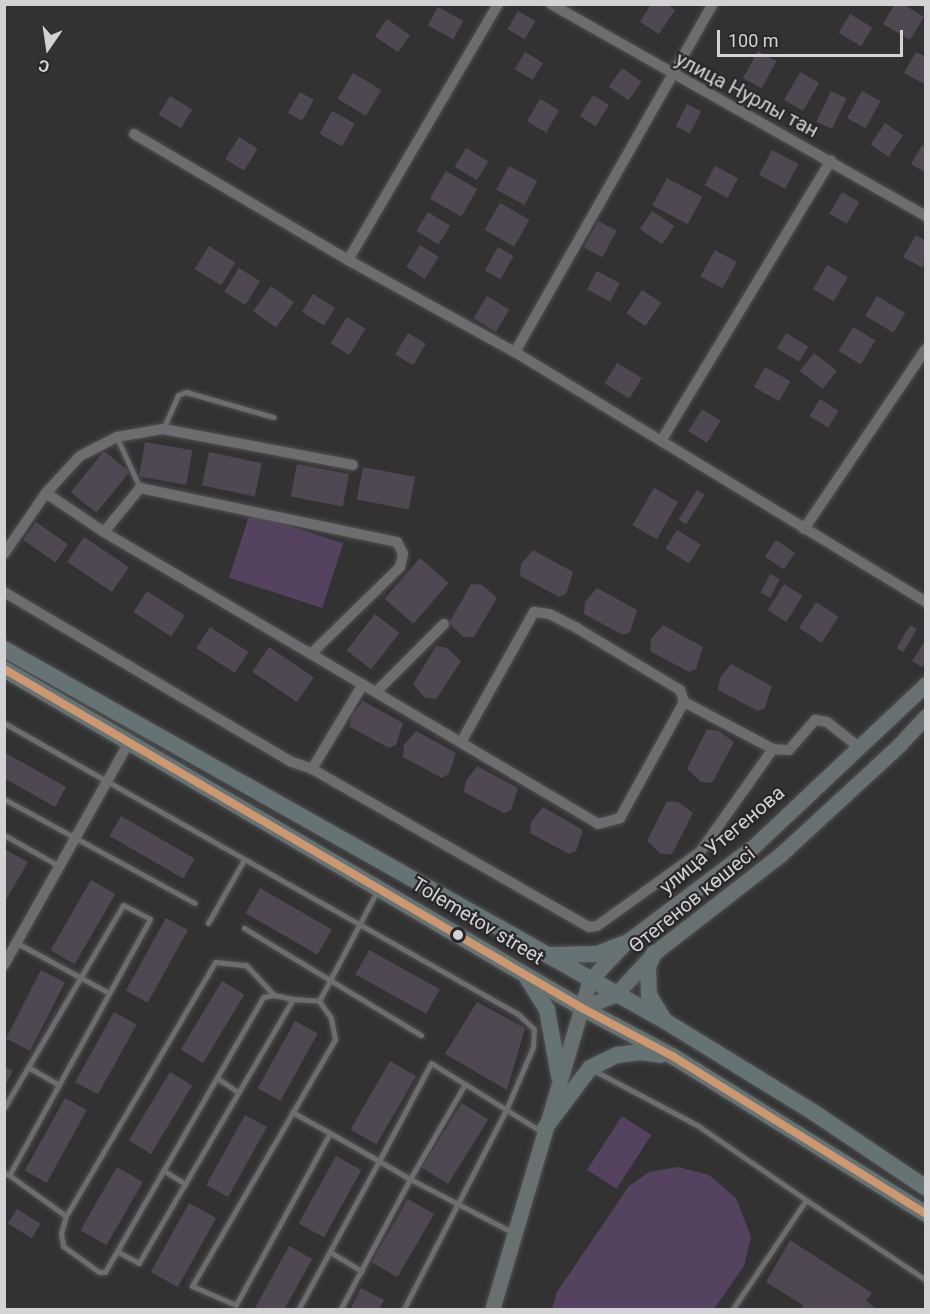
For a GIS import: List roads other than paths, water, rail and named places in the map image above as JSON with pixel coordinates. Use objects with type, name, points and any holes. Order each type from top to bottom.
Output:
[{"type":"main road","name":"Tolemetov street","points":[[4,649],[538,952],[665,1021],[813,1112],[926,1188]]},
{"type":"main road","name":"Tolemetov street","points":[[4,669],[380,886],[582,1008],[674,1057],[926,1215]]},
{"type":"main road","name":"улица Утегенова","points":[[492,1310],[516,1234],[559,1076],[590,980],[624,943],[754,846],[926,684]]},
{"type":"main road","name":"Өтегенов көшесі","points":[[616,994],[654,953],[782,854],[900,744],[926,716]]},
{"type":"main road","points":[[538,952],[574,957],[597,954],[624,943]]},
{"type":"main road","points":[[654,953],[648,967],[649,995],[665,1021]]},
{"type":"main road","points":[[525,974],[547,1010],[559,1076]]},
{"type":"main road","points":[[582,1008],[616,994]]},
{"type":"main road","points":[[545,1131],[590,1068],[617,1055],[640,1052],[674,1057]]},
{"type":"street","points":[[348,260],[498,4]]},
{"type":"street","name":"улица Нурлы тан","points":[[551,4],[670,75],[831,160],[926,216]]},
{"type":"street","points":[[515,352],[670,75],[713,4]]},
{"type":"street","points":[[134,134],[348,260],[515,352],[926,602]]},
{"type":"street","points":[[661,441],[831,160]]},
{"type":"street","points":[[804,529],[926,349]]},
{"type":"street","points":[[4,554],[46,493],[80,456],[117,437],[163,429],[354,465]]},
{"type":"street","points":[[104,532],[140,488],[397,542],[403,554],[400,567],[311,654]]},
{"type":"street","points":[[46,493],[104,532],[461,742],[592,823],[609,824],[620,818],[684,702]]},
{"type":"street","points":[[4,592],[292,762],[312,769],[589,927],[597,926],[700,852],[773,750]]},
{"type":"street","points":[[461,742],[534,612],[549,614],[568,623],[680,690],[684,702],[773,750],[789,750],[815,720],[827,722],[860,748]]},
{"type":"street","points":[[376,692],[444,624]]},
{"type":"street","points":[[312,769],[363,684]]},
{"type":"street","points":[[4,965],[129,742]]},
{"type":"lane","points":[[163,429],[178,395],[186,392],[273,417]]},
{"type":"lane","points":[[117,437],[140,488]]},
{"type":"lane","points":[[4,723],[518,1014],[534,1029],[533,1047],[506,1110],[460,1205],[403,1310]]},
{"type":"lane","points":[[4,799],[195,903]]},
{"type":"lane","points":[[4,835],[59,866]]},
{"type":"lane","points":[[208,923],[244,860]]},
{"type":"lane","points":[[319,1001],[380,886]]},
{"type":"lane","points":[[4,1108],[123,905],[150,919],[59,1085],[7,1174],[66,1216]]},
{"type":"lane","points":[[244,928],[421,1035]]},
{"type":"lane","points":[[17,944],[109,993]]},
{"type":"lane","points":[[274,994],[246,965],[215,962],[66,1216],[61,1233],[63,1246],[99,1272],[105,1272],[263,997],[274,994],[293,999],[319,1001]]},
{"type":"lane","points":[[118,1252],[139,1263],[293,999]]},
{"type":"lane","points":[[319,1001],[331,1018],[335,1039],[192,1286],[236,1305],[330,1134]]},
{"type":"lane","points":[[298,1310],[431,1063],[506,1110],[545,1131]]},
{"type":"lane","points":[[28,1067],[59,1085]]},
{"type":"lane","points":[[590,1068],[697,1125],[926,1280]]},
{"type":"lane","points":[[217,1078],[238,1092]]},
{"type":"lane","points":[[340,1310],[410,1179],[465,1084]]},
{"type":"lane","points":[[292,1112],[410,1179],[516,1234]]},
{"type":"lane","points":[[163,1170],[184,1184]]},
{"type":"lane","points":[[732,1310],[806,1200]]},
{"type":"lane","points":[[330,1252],[362,1271]]}]
